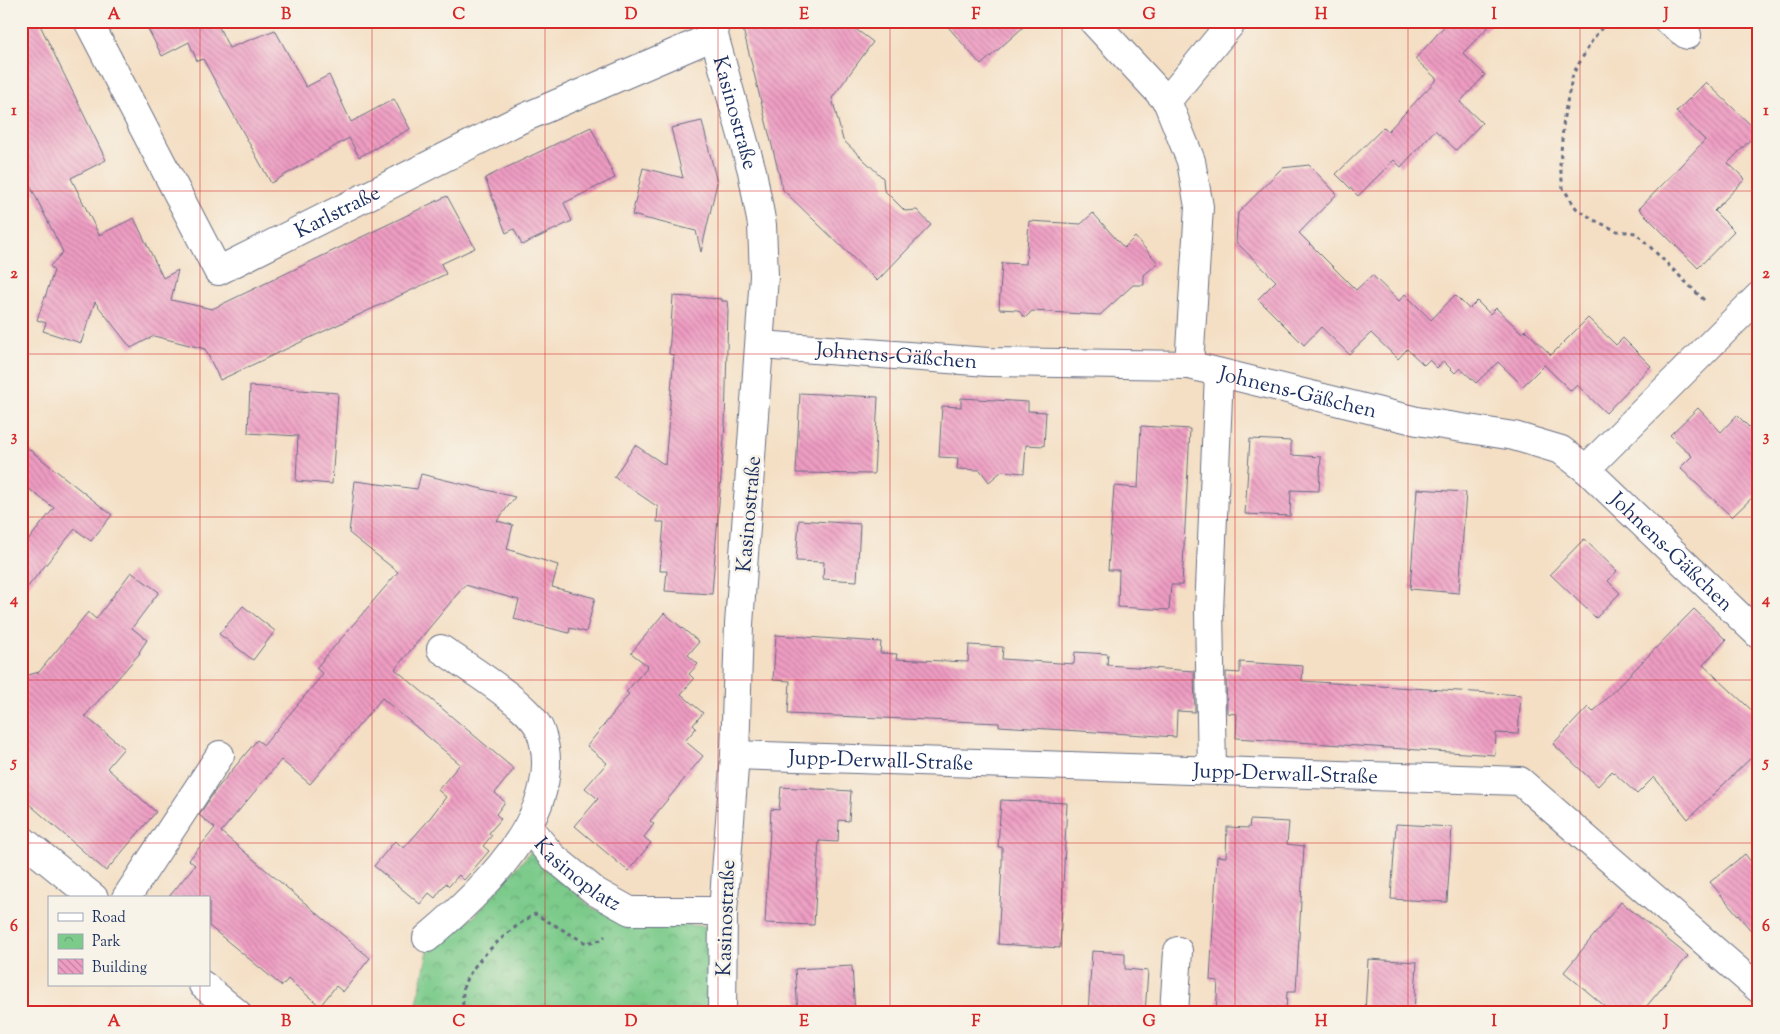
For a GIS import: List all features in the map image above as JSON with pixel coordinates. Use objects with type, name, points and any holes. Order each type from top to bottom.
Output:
[{"type":"street","name":"Karlstraße","points":[[88,21],[218,272],[519,120],[712,28]]},
{"type":"street","points":[[1093,21],[1167,101],[1191,161],[1199,208],[1190,365]]},
{"type":"street","points":[[1167,101],[1233,21]]},
{"type":"street","name":"Kasinostraße","points":[[712,28],[752,171],[762,225],[764,276],[761,345],[739,624],[735,755],[723,911],[722,1013]]},
{"type":"street","points":[[1586,469],[1759,296]]},
{"type":"street","name":"Johnens-Gäßchen","points":[[761,345],[988,362],[1190,365],[1417,420],[1514,436],[1561,450],[1586,469],[1759,635]]},
{"type":"street","points":[[1212,770],[1209,612],[1219,373]]},
{"type":"street","name":"Kasinoplatz","points":[[428,938],[482,888],[509,856],[528,827],[544,788],[544,756],[540,729],[522,708],[491,682],[441,649]]},
{"type":"street","points":[[127,896],[220,755]]},
{"type":"street","name":"Jupp-Derwall-Straße","points":[[735,755],[1520,781],[1759,989]]},
{"type":"street","name":"Kasinoplatz","points":[[528,827],[552,856],[596,892],[630,911],[723,911]]},
{"type":"street","points":[[21,839],[92,896]]},
{"type":"street","points":[[1174,1013],[1178,951]]},
{"type":"street","points":[[204,986],[237,1013]]},
{"type":"path","points":[[1607,21],[1593,39],[1573,74],[1560,164],[1563,188],[1576,208],[1588,216],[1617,231],[1636,233],[1729,326]]},
{"type":"path","points":[[463,1013],[464,987],[473,968],[520,922],[535,914],[586,944],[601,940],[630,911]]},
{"type":"green space","points":[[531,851],[593,909],[628,920],[714,927],[715,1013],[415,1013],[428,951],[475,916]]},
{"type":"building","points":[[21,21],[38,21],[106,160],[71,178],[99,235],[134,218],[163,278],[178,270],[171,300],[212,309],[447,196],[475,248],[441,264],[446,274],[220,380],[205,349],[154,336],[131,348],[95,302],[81,343],[43,331],[46,323],[37,320],[54,271],[50,266],[63,252],[21,167]]},
{"type":"building","points":[[144,21],[230,21],[219,27],[229,48],[275,30],[306,87],[329,75],[351,122],[394,99],[410,129],[359,157],[349,138],[271,183],[203,59],[197,61],[189,42],[162,56]]},
{"type":"building","points":[[741,21],[845,21],[873,42],[832,98],[843,140],[883,178],[884,190],[905,211],[917,210],[931,225],[877,281],[783,190]]},
{"type":"building","points":[[943,21],[1030,21],[981,65]]},
{"type":"building","points":[[1449,21],[1494,21],[1463,53],[1485,75],[1460,102],[1482,123],[1456,150],[1435,130],[1401,167],[1394,160],[1358,196],[1336,174],[1384,127],[1388,131],[1437,79],[1415,59]]},
{"type":"building","points":[[1706,82],[1758,132],[1728,163],[1745,179],[1714,211],[1734,231],[1698,268],[1639,209],[1705,140],[1676,112]]},
{"type":"building","points":[[702,121],[717,183],[701,252],[696,231],[632,215],[643,168],[683,178],[671,128]]},
{"type":"building","points":[[591,127],[615,178],[564,203],[572,221],[522,245],[514,229],[506,233],[485,178]]},
{"type":"building","points":[[1309,165],[1337,194],[1299,233],[1356,290],[1372,275],[1399,301],[1405,294],[1431,320],[1455,295],[1469,309],[1477,301],[1490,314],[1496,308],[1522,333],[1525,330],[1551,355],[1588,318],[1616,345],[1623,338],[1651,366],[1606,413],[1577,385],[1571,391],[1544,365],[1523,386],[1498,362],[1476,383],[1460,368],[1455,373],[1443,361],[1437,368],[1429,360],[1424,365],[1407,349],[1398,359],[1371,333],[1349,354],[1321,327],[1304,345],[1258,299],[1276,281],[1236,242],[1238,213],[1282,168]]},
{"type":"building","points":[[1093,213],[1124,248],[1135,237],[1158,263],[1144,275],[1144,285],[1133,285],[1100,315],[1032,311],[1025,318],[1018,310],[999,309],[1002,263],[1026,264],[1029,221],[1081,224]]},
{"type":"building","points":[[673,296],[722,299],[722,301],[727,301],[725,425],[712,594],[665,591],[667,571],[660,571],[664,522],[657,522],[658,507],[614,477],[635,445],[665,465],[674,355],[669,354]]},
{"type":"building","points":[[250,386],[338,393],[332,484],[296,481],[298,436],[248,433]]},
{"type":"building","points":[[800,393],[878,397],[874,474],[796,473]]},
{"type":"building","points":[[961,398],[1028,402],[1028,411],[1046,412],[1044,446],[1026,445],[1024,473],[1002,471],[989,482],[980,470],[957,469],[958,458],[939,457],[942,406],[961,407]]},
{"type":"building","points":[[1698,408],[1721,432],[1737,415],[1759,437],[1759,491],[1732,517],[1680,468],[1692,456],[1670,435]]},
{"type":"building","points":[[1141,426],[1190,429],[1182,585],[1171,585],[1169,610],[1118,607],[1119,570],[1108,570],[1114,486],[1138,488]]},
{"type":"building","points":[[1250,439],[1291,441],[1291,455],[1321,457],[1319,491],[1291,490],[1290,516],[1245,514]]},
{"type":"building","points":[[21,443],[112,515],[91,541],[75,529],[21,595],[21,549],[54,508],[21,483]]},
{"type":"building","points":[[421,474],[515,497],[497,521],[513,525],[507,549],[558,565],[552,587],[595,598],[586,632],[570,628],[569,633],[514,619],[519,600],[465,585],[395,669],[514,769],[495,793],[505,802],[496,814],[501,819],[489,833],[492,835],[483,846],[489,851],[464,880],[459,875],[449,886],[446,883],[435,898],[429,893],[420,904],[374,866],[395,841],[404,848],[426,823],[446,797],[438,790],[460,764],[382,698],[310,784],[281,760],[221,832],[370,958],[343,992],[336,986],[320,1006],[288,979],[282,986],[210,927],[210,896],[170,896],[195,865],[189,860],[215,828],[199,815],[215,791],[257,740],[264,745],[323,674],[316,668],[398,572],[349,533],[355,481],[417,489]]},
{"type":"building","points":[[1417,489],[1466,492],[1459,593],[1410,589]]},
{"type":"building","points":[[799,520],[860,524],[857,581],[823,579],[824,562],[796,561]]},
{"type":"building","points":[[1584,539],[1617,571],[1608,581],[1620,593],[1596,618],[1550,574]]},
{"type":"building","points":[[131,572],[159,592],[132,628],[147,640],[140,653],[85,716],[124,748],[107,768],[156,812],[106,871],[21,797],[21,677],[39,672],[88,612],[96,619]]},
{"type":"building","points":[[243,606],[275,631],[253,660],[219,634]]},
{"type":"building","points":[[1694,609],[1726,640],[1703,665],[1759,717],[1759,750],[1688,819],[1654,777],[1637,794],[1612,771],[1598,786],[1553,744],[1588,707],[1593,712]]},
{"type":"building","points":[[664,613],[699,642],[688,655],[698,664],[689,674],[694,679],[681,694],[703,713],[693,725],[696,728],[685,741],[703,756],[650,821],[654,824],[644,837],[651,843],[628,871],[575,826],[598,799],[585,788],[607,763],[587,746],[629,694],[626,692],[648,666],[631,653]]},
{"type":"building","points":[[776,635],[881,642],[880,653],[897,654],[896,659],[968,662],[969,645],[1003,647],[1002,659],[1074,664],[1075,652],[1108,654],[1107,665],[1194,671],[1195,712],[1177,711],[1176,737],[999,726],[999,723],[788,714],[790,681],[773,680]]},
{"type":"building","points":[[1240,662],[1303,666],[1302,681],[1521,695],[1518,734],[1496,733],[1495,755],[1236,738],[1237,714],[1227,713],[1226,672],[1240,673]]},
{"type":"building","points":[[781,787],[851,791],[849,821],[839,820],[838,842],[819,841],[814,925],[765,923],[771,809],[779,810]]},
{"type":"building","points":[[1001,800],[1067,803],[1060,948],[998,944],[1002,864],[1002,847],[998,847]]},
{"type":"building","points":[[1250,820],[1289,822],[1287,844],[1304,846],[1296,992],[1287,992],[1286,1013],[1216,1013],[1218,981],[1210,980],[1217,856],[1226,857],[1227,827],[1249,828]]},
{"type":"building","points":[[1396,824],[1452,827],[1447,902],[1391,899]]},
{"type":"building","points":[[1745,854],[1759,872],[1759,940],[1710,882]]},
{"type":"building","points":[[1621,902],[1688,956],[1641,1013],[1613,1013],[1564,972]]},
{"type":"building","points":[[1092,951],[1125,953],[1125,969],[1148,971],[1145,1013],[1088,1013]]},
{"type":"building","points":[[1368,959],[1417,962],[1414,1013],[1365,1013]]},
{"type":"building","points":[[852,966],[855,1013],[798,1013],[795,969]]}]
